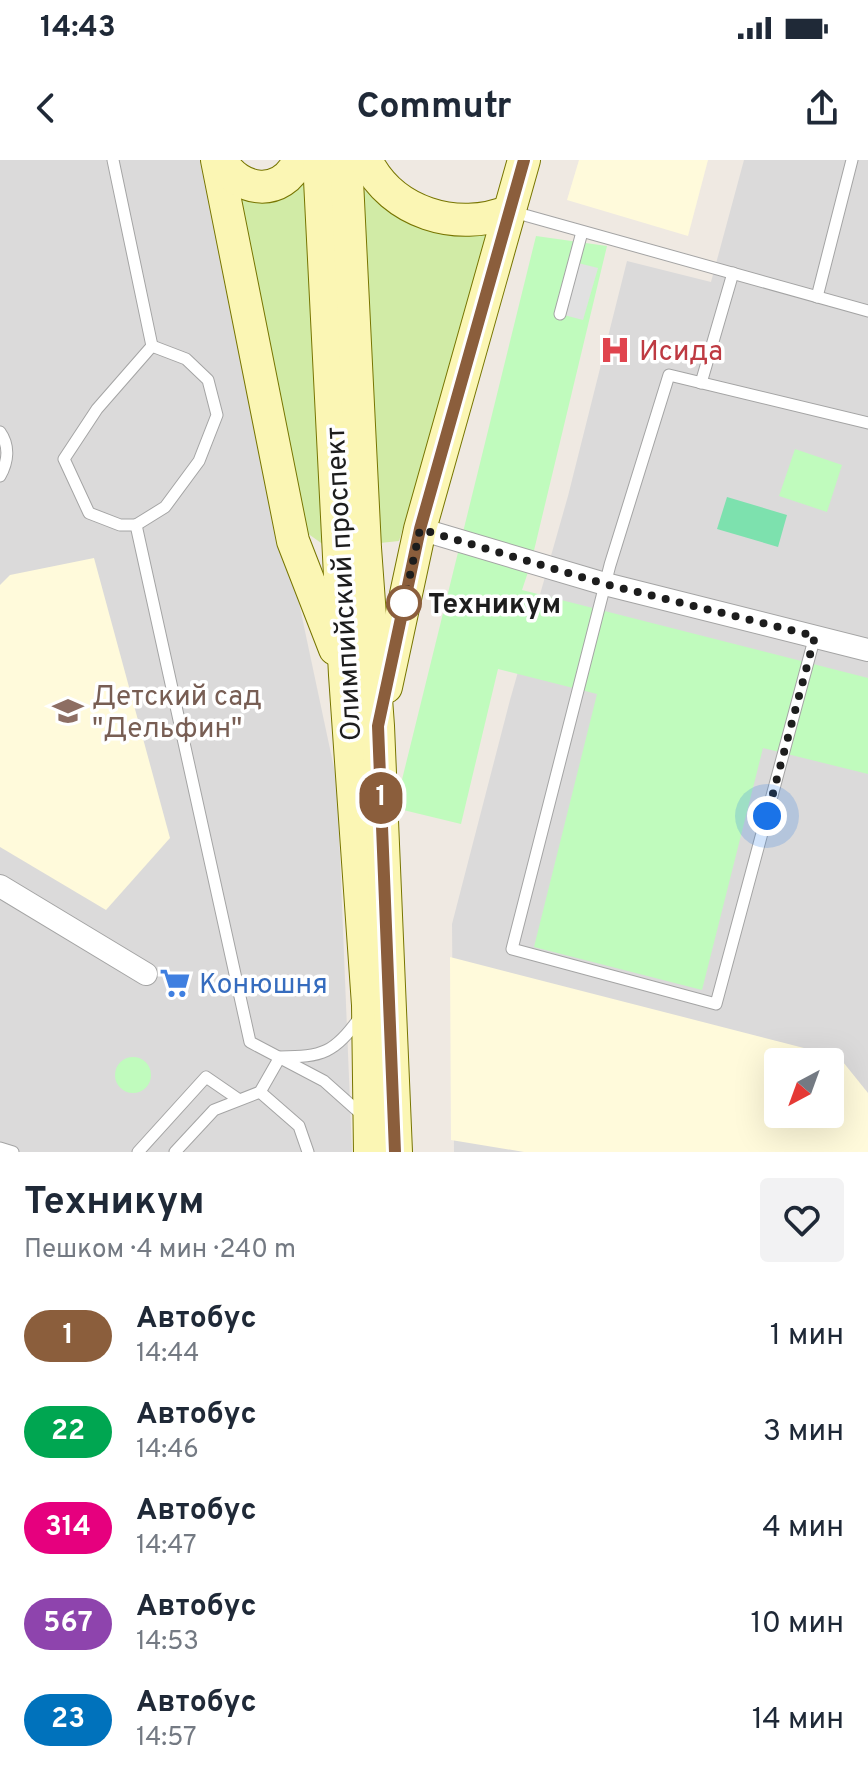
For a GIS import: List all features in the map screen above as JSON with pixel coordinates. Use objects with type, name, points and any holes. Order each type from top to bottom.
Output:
[{"type":"main road","points":[[219,160],[238,180],[261,188],[281,182],[290,175],[299,160]]},
{"type":"main road","points":[[219,160],[293,541],[345,675]]},
{"type":"main road","name":"Олимпийский проспект","points":[[319,160],[345,675],[368,1005],[387,1146]]},
{"type":"main road","name":"Олимпийский проспект","points":[[346,160],[366,562],[378,726],[387,1146]]},
{"type":"main road","points":[[366,160],[374,176],[423,214],[459,221],[496,217],[510,211]]},
{"type":"main road","points":[[378,726],[420,529],[524,160]]},
{"type":"street","points":[[420,529],[605,584],[868,650]]},
{"type":"street","points":[[3,894],[146,974]]},
{"type":"lane","points":[[113,160],[152,346]]},
{"type":"lane","points":[[817,297],[852,160]]},
{"type":"lane","points":[[510,211],[868,311]]},
{"type":"lane","points":[[560,314],[582,232]]},
{"type":"lane","points":[[701,383],[733,273]]},
{"type":"lane","points":[[152,346],[186,359],[208,380],[217,415],[199,461],[165,507],[136,525],[120,525],[89,513],[64,459],[97,409],[152,346]]},
{"type":"lane","points":[[815,636],[716,1004],[512,949],[605,584],[669,375],[868,423]]},
{"type":"lane","points":[[0,432],[6,440],[6,464],[0,476]]},
{"type":"lane","points":[[136,525],[250,1042],[324,1081],[342,1095],[387,1146]]},
{"type":"lane","points":[[280,1057],[314,1057],[333,1048],[344,1040],[368,1005]]},
{"type":"lane","points":[[175,1152],[214,1110],[260,1092],[280,1057]]},
{"type":"lane","points":[[138,1152],[206,1077],[238,1099]]},
{"type":"lane","points":[[260,1092],[299,1126],[308,1152]]},
{"type":"lane","points":[[0,1148],[13,1152]]},
{"type":"shaded area","points":[[0,160],[205,160],[337,782],[352,1152],[0,1152]]},
{"type":"shaded area","points":[[579,160],[708,160],[688,236],[567,200]]},
{"type":"shaded area","points":[[744,160],[868,160],[868,1152],[454,1152],[452,924],[510,700],[568,496],[627,261],[711,282]]},
{"type":"shaded area","points":[[574,262],[598,268],[583,320],[560,314]]},
{"type":"shaded area","name":"Детский сад \"Дельфин\"","points":[[94,558],[170,838],[106,910],[0,847],[0,585],[10,575]]},
{"type":"shaded area","points":[[450,957],[804,1048],[764,1048],[764,1128],[844,1128],[844,1063],[868,1093],[868,1152],[524,1152],[451,1140]]},
{"type":"green space","points":[[309,177],[324,545],[307,533],[237,191],[276,199]]},
{"type":"green space","points":[[359,187],[392,208],[493,225],[399,541],[380,543]]},
{"type":"green space","points":[[536,236],[607,246],[522,590],[868,678],[868,774],[763,748],[702,990],[534,947],[597,694],[498,669],[461,824],[395,808]]},
{"type":"green space","points":[[795,449],[842,465],[827,512],[779,496]]},
{"type":"green space","points":[[727,497],[787,515],[778,547],[717,529]]},
{"type":"green space","points":[[133,1057],[146,1062],[151,1075],[146,1088],[133,1093],[120,1088],[115,1075],[120,1062]]},
{"type":"bus line","name":"1","points":[[395,1152],[378,726],[420,529],[524,160]]},
{"type":"place","name":"Исида","points":[[615,350]]},
{"type":"place","name":"Техникум","points":[[404,603]]},
{"type":"place","name":"Детский сад \"Дельфин\"","points":[[68,711]]},
{"type":"place","name":"Конюшня","points":[[175,983]]},
{"type":"route","points":[[404,603],[420,529],[605,584],[815,636],[767,816]]}]
